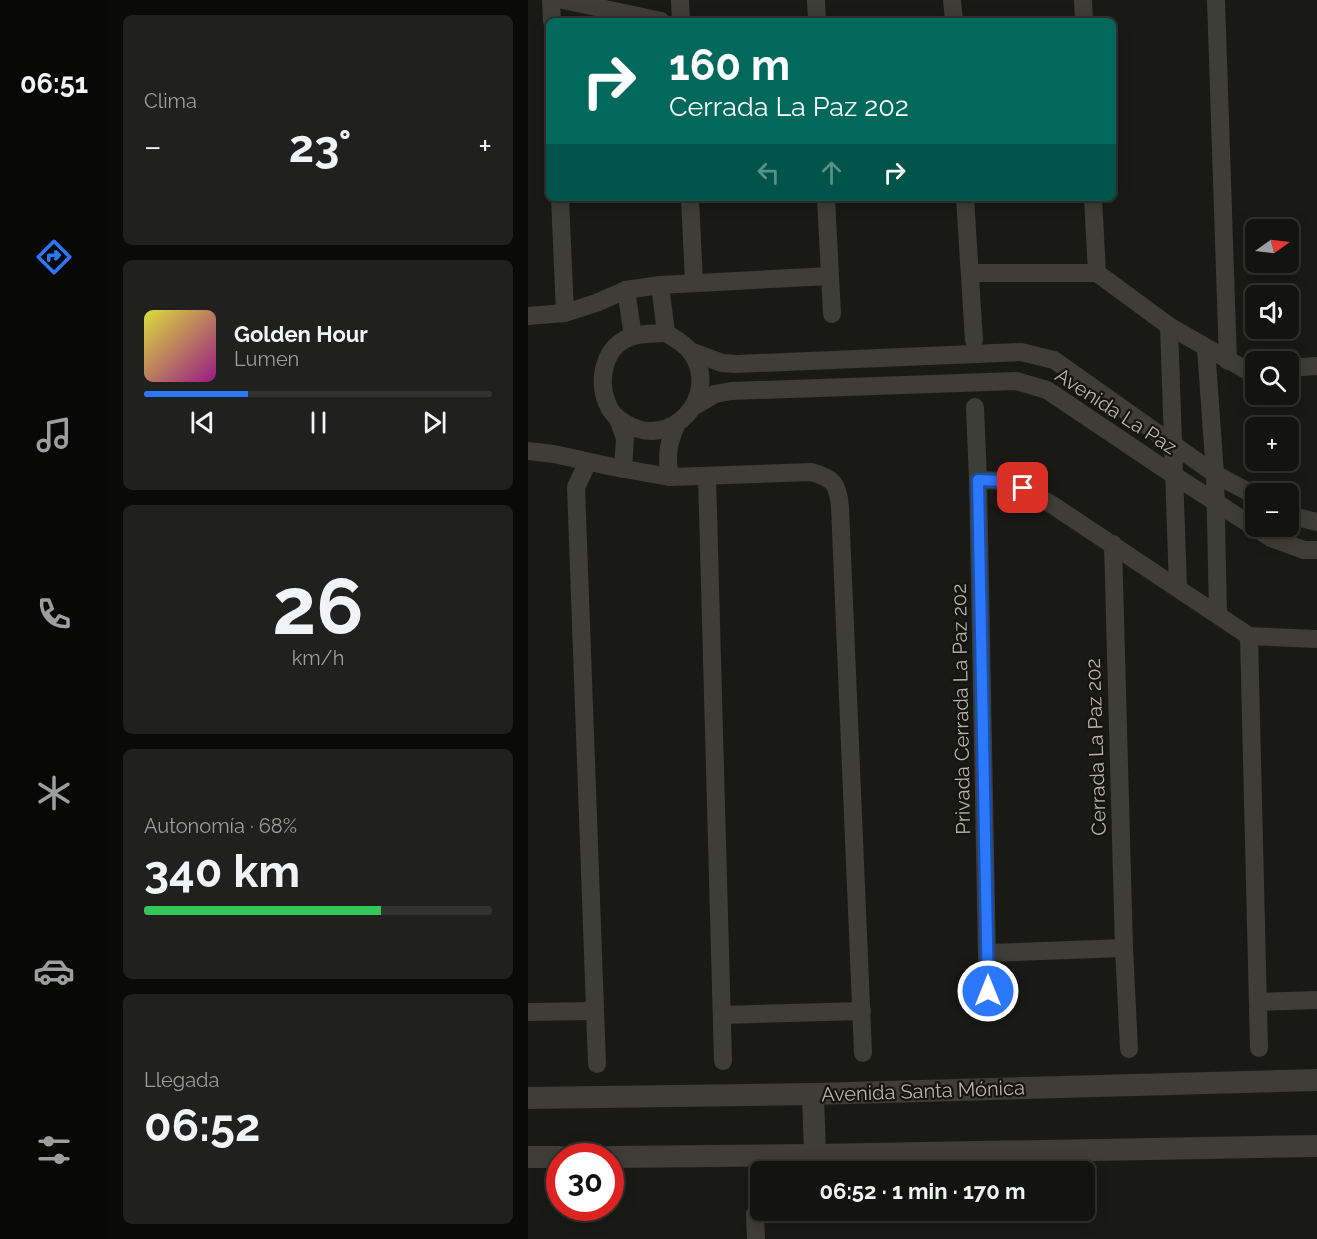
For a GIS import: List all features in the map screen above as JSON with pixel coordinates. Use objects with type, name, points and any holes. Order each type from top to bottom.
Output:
[{"type":"street","points":[[551,0],[552,18]]},
{"type":"street","points":[[563,0],[647,18]]},
{"type":"street","points":[[680,0],[681,18]]},
{"type":"street","points":[[816,0],[817,18]]},
{"type":"street","points":[[952,0],[954,18]]},
{"type":"street","points":[[1083,0],[1084,18]]},
{"type":"street","points":[[1216,0],[1228,361]]},
{"type":"street","points":[[560,201],[565,313]]},
{"type":"street","points":[[690,201],[694,283]]},
{"type":"street","points":[[826,201],[832,314]]},
{"type":"street","points":[[965,201],[974,340]]},
{"type":"street","points":[[1093,201],[1097,273]]},
{"type":"street","points":[[970,273],[1097,273],[1169,326],[1245,370]]},
{"type":"street","points":[[528,316],[565,313],[626,290],[660,285],[830,276]]},
{"type":"street","points":[[660,285],[666,333]]},
{"type":"street","points":[[626,290],[633,336]]},
{"type":"street","points":[[1169,326],[1178,587]]},
{"type":"street","points":[[618,419],[630,427],[647,431],[664,430],[682,420],[693,407],[699,391],[698,367],[690,351],[666,333],[633,336],[618,344],[608,357],[602,374],[602,389],[625,438],[623,469]]},
{"type":"street","points":[[1206,348],[1215,474],[1218,614]]},
{"type":"street","name":"Avenida La Paz","points":[[690,351],[722,363],[736,364],[1021,352],[1054,360],[1215,474],[1245,490]]},
{"type":"street","points":[[1299,367],[1317,366]]},
{"type":"street","name":"Avenida La Paz","points":[[693,407],[716,394],[731,391],[1016,381],[1047,390],[1271,538],[1304,550],[1317,550]]},
{"type":"street","name":"Privada Cerrada La Paz 202","points":[[975,407],[988,1010]]},
{"type":"street","points":[[670,477],[667,460],[668,443],[677,423]]},
{"type":"street","points":[[528,452],[554,454],[670,477],[811,472],[833,482],[839,492],[863,1053]]},
{"type":"street","points":[[588,462],[576,486],[597,1064]]},
{"type":"street","points":[[706,476],[723,1061]]},
{"type":"street","points":[[978,480],[1003,481],[1023,488],[1113,544],[1249,636],[1317,639]]},
{"type":"street","points":[[1299,518],[1317,522]]},
{"type":"street","name":"Cerrada La Paz 202","points":[[1113,544],[1129,1049]]},
{"type":"street","points":[[1249,636],[1259,1048]]},
{"type":"street","points":[[988,953],[1124,948]]},
{"type":"street","points":[[1258,1002],[1317,1000]]},
{"type":"street","points":[[528,1012],[596,1011]]},
{"type":"street","points":[[722,1015],[862,1011]]},
{"type":"street","name":"Avenida Santa Mónica","points":[[528,1098],[813,1094],[1317,1080]]},
{"type":"street","points":[[813,1094],[815,1155]]},
{"type":"street","points":[[624,1157],[1317,1146]]},
{"type":"street","points":[[528,1157],[546,1157]]},
{"type":"street","points":[[755,1221],[756,1239]]},
{"type":"route","points":[[988,991],[978,480],[1003,481],[1023,488]]}]
